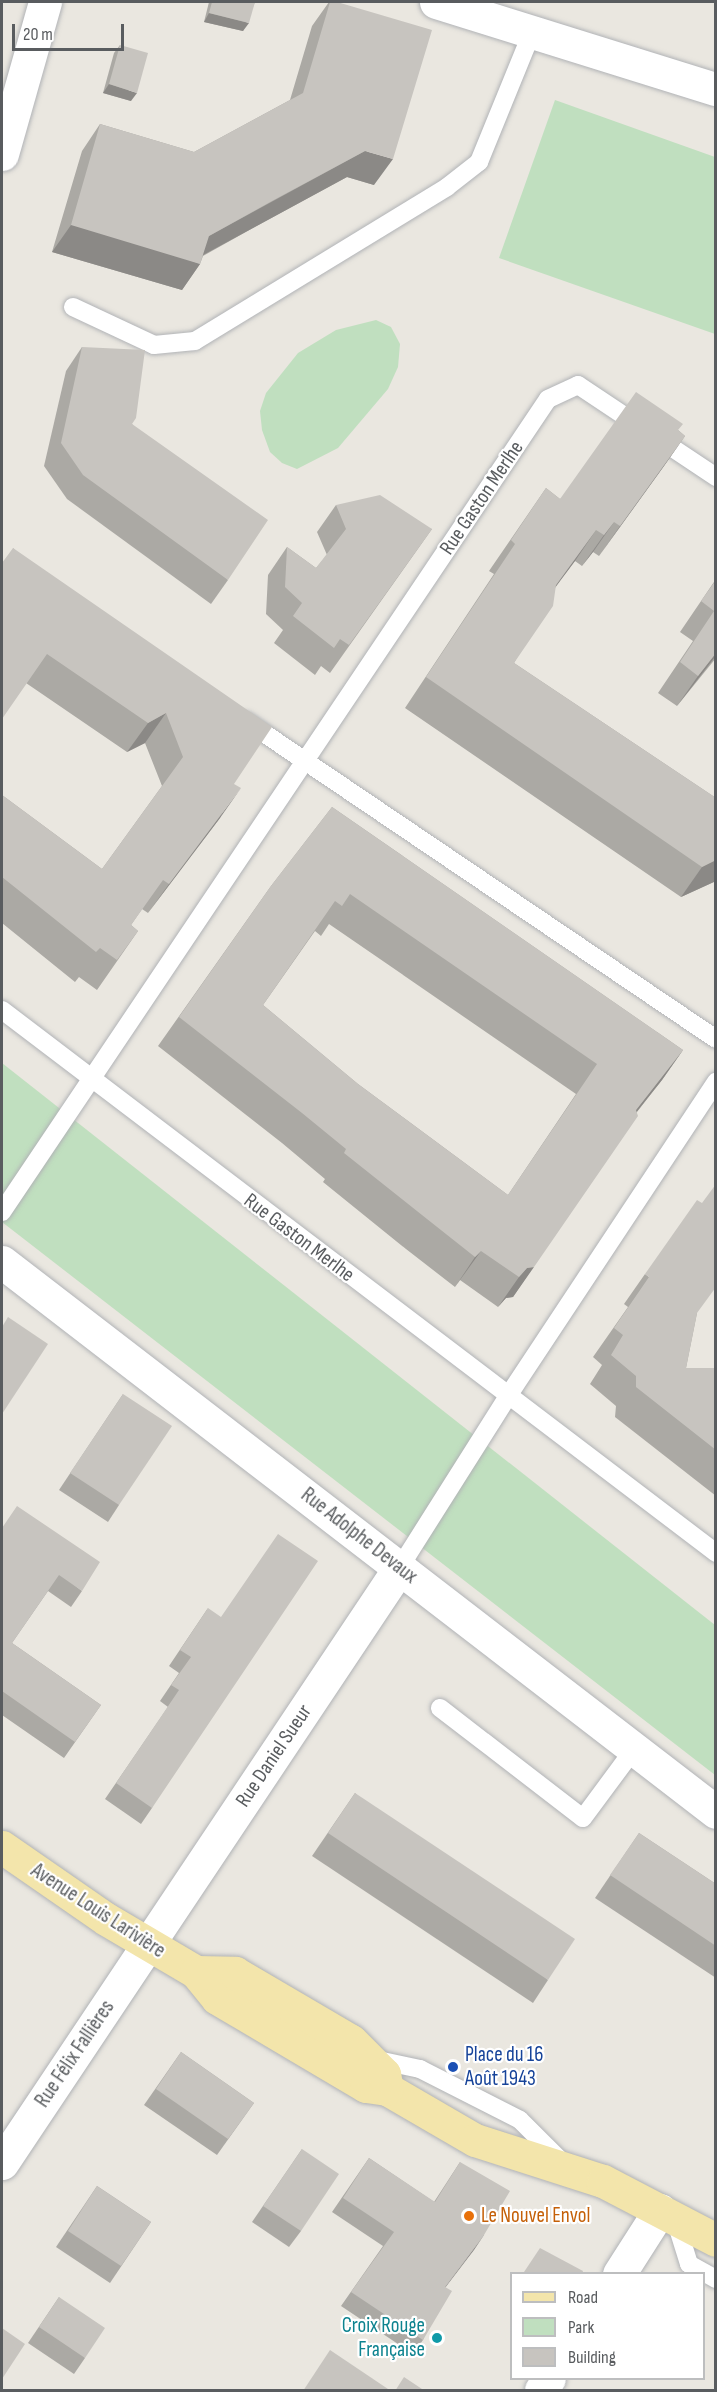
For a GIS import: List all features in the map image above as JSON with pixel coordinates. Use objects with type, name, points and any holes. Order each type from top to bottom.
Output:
[{"type":"main road","name":"Avenue Louis Larivière","points":[[2,1847],[148,1945],[196,1972],[217,1998],[366,2086],[387,2089],[475,2140],[603,2181],[716,2240]]},
{"type":"main road","name":"Avenue Louis Larivière","points":[[196,1972],[235,1973],[351,2041],[384,2074],[387,2089]]},
{"type":"street","points":[[2,154],[45,2]]},
{"type":"street","points":[[436,2],[716,88]]},
{"type":"street","name":"Rue Adolphe Devaux","points":[[2,1262],[716,1812]]},
{"type":"street","name":"Rue Daniel Sueur","points":[[148,1945],[400,1567]]},
{"type":"street","name":"Rue Félix Fallières","points":[[2,2163],[148,1945]]},
{"type":"street","points":[[621,2272],[667,2214]]},
{"type":"lane","points":[[73,307],[154,345],[195,341],[447,187],[479,162],[532,32]]},
{"type":"lane","name":"Rue Gaston Merlhe","points":[[2,1212],[548,399],[578,385],[716,477]]},
{"type":"lane","points":[[227,707],[716,1039]]},
{"type":"lane","name":"Rue Gaston Merlhe","points":[[2,1010],[90,1080],[716,1553]]},
{"type":"lane","points":[[400,1567],[508,1396],[716,1082]]},
{"type":"lane","points":[[440,1708],[583,1818],[634,1749]]},
{"type":"lane","name":"Avenue Louis Larivière","points":[[368,2058],[420,2069],[520,2120],[570,2171]]},
{"type":"lane","points":[[667,2214],[689,2264],[703,2272]]},
{"type":"green space","points":[[555,100],[715,157],[715,334],[499,258]]},
{"type":"green space","points":[[376,320],[391,327],[400,344],[398,367],[388,389],[338,448],[297,469],[282,463],[270,452],[262,430],[260,411],[266,393],[298,353],[336,330]]},
{"type":"green space","points":[[2,1063],[715,1625],[715,1775],[2,1222]]},
{"type":"building","points":[[212,2],[255,2],[249,23],[209,13]]},
{"type":"building","points":[[330,2],[337,2],[432,30],[393,159],[365,151],[272,201],[209,236],[200,264],[71,225],[100,124],[194,152],[303,93]]},
{"type":"building","points":[[120,45],[148,53],[137,93],[109,84]]},
{"type":"building","points":[[82,347],[145,350],[136,418],[132,424],[268,520],[228,580],[83,475],[61,443]]},
{"type":"building","points":[[636,392],[683,424],[678,430],[685,436],[620,526],[614,522],[604,535],[596,530],[556,585],[553,606],[514,663],[716,798],[716,860],[702,867],[426,677],[515,544],[511,540],[546,488],[560,499]]},
{"type":"building","points":[[380,495],[432,529],[349,645],[340,639],[334,648],[293,616],[302,603],[285,587],[287,547],[316,568],[346,529],[336,505]]},
{"type":"building","points":[[13,548],[272,727],[234,784],[241,788],[169,884],[163,880],[131,925],[138,931],[117,960],[100,948],[96,952],[2,877],[2,795],[102,869],[183,757],[166,713],[148,723],[47,654],[2,719],[2,563]]},
{"type":"building","points":[[716,580],[716,653],[698,676],[680,662],[714,611],[701,601]]},
{"type":"building","points":[[332,807],[683,1050],[636,1110],[638,1116],[534,1267],[527,1268],[519,1277],[481,1251],[475,1257],[344,1153],[346,1149],[302,1113],[179,1017],[271,886]],"holes":[[[350,894],[597,1064],[508,1195],[358,1084],[263,1005],[335,901],[342,906]]]},
{"type":"building","points":[[716,1184],[716,1287],[697,1313],[686,1368],[716,1368],[716,1450],[636,1387],[636,1376],[611,1355],[623,1335],[614,1328],[649,1277],[645,1274],[697,1200],[702,1203]]},
{"type":"building","points":[[8,1317],[48,1344],[2,1414],[2,1327]]},
{"type":"building","points":[[123,1394],[172,1426],[119,1505],[70,1473]]},
{"type":"building","points":[[17,1506],[100,1562],[82,1591],[59,1575],[12,1643],[101,1705],[75,1742],[2,1691],[2,1528]]},
{"type":"building","points":[[278,1534],[318,1561],[152,1808],[116,1783],[179,1690],[171,1685],[191,1657],[180,1650],[208,1608],[221,1617]]},
{"type":"building","points":[[355,1793],[575,1939],[548,1980],[328,1833]]},
{"type":"building","points":[[639,1833],[716,1884],[716,1946],[610,1875]]},
{"type":"building","points":[[181,2052],[254,2103],[228,2139],[156,2089]]},
{"type":"building","points":[[302,2149],[339,2174],[301,2231],[263,2206]]},
{"type":"building","points":[[369,2158],[435,2202],[460,2162],[510,2191],[484,2235],[445,2287],[452,2291],[423,2340],[351,2292],[394,2232],[343,2198]]},
{"type":"building","points":[[97,2186],[151,2222],[121,2266],[68,2231]]},
{"type":"building","points":[[540,2248],[583,2271],[583,2272],[524,2272]]},
{"type":"building","points":[[59,2297],[105,2328],[85,2358],[39,2327]]},
{"type":"building","points":[[2,2328],[25,2344],[2,2379]]},
{"type":"building","points":[[330,2350],[391,2391],[303,2391]]},
{"type":"building","points":[[404,2377],[425,2391],[395,2391]]},
{"type":"place","name":"Place du 16 Août 1943","points":[[453,2067]]},
{"type":"place","name":"Le Nouvel Envol","points":[[469,2216]]},
{"type":"place","name":"Croix Rouge Française","points":[[437,2338]]}]
